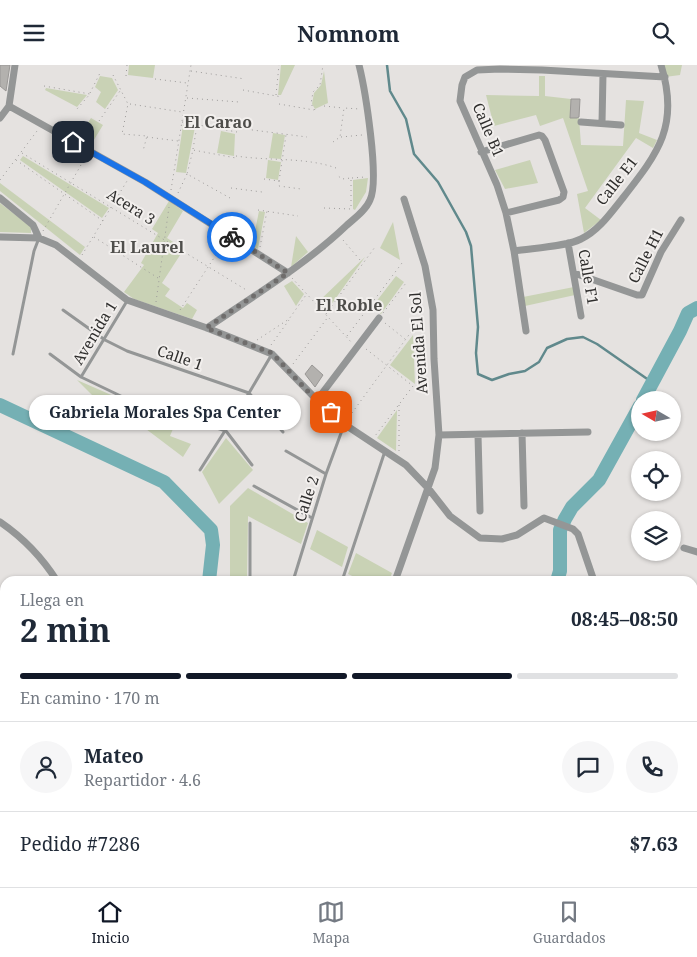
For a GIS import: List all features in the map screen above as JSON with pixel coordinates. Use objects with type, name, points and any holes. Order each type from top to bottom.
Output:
[{"type":"street","points":[[0,118],[9,106],[15,65]]},
{"type":"street","points":[[206,328],[288,273],[338,234],[365,209],[371,199],[373,176],[370,133],[364,86],[359,65]]},
{"type":"street","name":"Calle E1","points":[[514,251],[568,243],[582,239],[598,228],[645,169],[662,142],[668,119],[669,99],[661,65]]},
{"type":"street","name":"Calle B1","points":[[526,331],[514,251],[506,213],[497,185],[460,101],[465,77],[477,70],[542,67],[603,74],[665,77]]},
{"type":"street","points":[[602,123],[603,74]]},
{"type":"street","points":[[9,106],[170,197],[288,273]]},
{"type":"street","points":[[581,122],[621,125]]},
{"type":"street","points":[[481,152],[538,135],[542,136],[545,140],[564,192],[563,197],[559,201],[506,213]]},
{"type":"street","points":[[0,198],[34,225],[39,238]]},
{"type":"street","name":"Avenida El Sol","points":[[397,576],[435,468],[439,435],[433,310],[425,266],[404,199]]},
{"type":"street","name":"Calle H1","points":[[574,273],[637,295],[642,295],[661,252],[681,221]]},
{"type":"street","points":[[0,237],[39,238],[56,245],[128,300],[269,352],[317,401],[344,424],[399,460],[428,488],[450,516],[480,538],[502,539],[517,535],[544,518],[550,520],[573,529],[582,541],[592,576]]},
{"type":"street","name":"Calle F1","points":[[568,243],[581,316]]},
{"type":"street","points":[[317,401],[379,318]]},
{"type":"street","points":[[522,433],[524,507]]},
{"type":"street","points":[[439,435],[588,433]]},
{"type":"street","points":[[478,435],[480,511]]},
{"type":"street","points":[[0,522],[27,544],[54,576]]},
{"type":"street","points":[[684,548],[697,552]]},
{"type":"lane","points":[[13,354],[34,251],[39,238]]},
{"type":"lane","name":"Avenida 1","points":[[81,377],[128,300]]},
{"type":"lane","name":"Calle 1","points":[[63,310],[105,340],[146,359],[250,393]]},
{"type":"lane","points":[[200,469],[250,393],[269,352]]},
{"type":"lane","points":[[50,354],[81,377],[127,399],[226,431],[252,465]]},
{"type":"lane","points":[[250,393],[283,432]]},
{"type":"lane","name":"Calle 2","points":[[295,576],[326,474],[344,424]]},
{"type":"lane","points":[[286,451],[326,474]]},
{"type":"lane","points":[[344,576],[385,451]]},
{"type":"lane","points":[[254,486],[312,519]]},
{"type":"lane","points":[[250,523],[250,576]]},
{"type":"path","points":[[126,76],[127,65]]},
{"type":"path","points":[[155,310],[166,240],[170,197],[191,65]]},
{"type":"path","points":[[276,96],[279,65]]},
{"type":"path","points":[[278,104],[315,110],[311,104],[313,92],[320,85],[323,65]]},
{"type":"path","points":[[190,71],[245,79]]},
{"type":"path","points":[[77,109],[90,94],[100,73]]},
{"type":"path","points":[[113,75],[128,103],[122,134],[179,141]]},
{"type":"path","points":[[155,79],[188,83]]},
{"type":"path","points":[[44,86],[90,94]]},
{"type":"path","points":[[99,121],[120,90]]},
{"type":"path","points":[[243,90],[282,97]]},
{"type":"path","points":[[186,98],[239,102]]},
{"type":"path","points":[[128,103],[183,112]]},
{"type":"path","points":[[324,106],[367,109]]},
{"type":"path","points":[[340,137],[344,108]]},
{"type":"path","points":[[182,122],[237,132]]},
{"type":"path","points":[[0,181],[41,125]]},
{"type":"path","points":[[170,197],[177,195],[188,174],[197,125]]},
{"type":"path","points":[[237,128],[307,137]]},
{"type":"path","points":[[286,133],[278,186],[301,189]]},
{"type":"path","points":[[333,142],[340,137],[370,133]]},
{"type":"path","points":[[143,151],[147,137]]},
{"type":"path","points":[[193,150],[236,157],[321,163],[336,168]]},
{"type":"path","points":[[39,238],[89,151]]},
{"type":"path","name":"Acera 3","points":[[22,153],[254,295]]},
{"type":"path","points":[[16,160],[103,221]]},
{"type":"path","points":[[77,261],[94,237],[131,174]]},
{"type":"path","points":[[188,174],[230,198]]},
{"type":"path","points":[[337,175],[342,179],[373,176]]},
{"type":"path","points":[[324,207],[351,209],[351,178]]},
{"type":"path","points":[[264,179],[279,181]]},
{"type":"path","points":[[231,187],[262,193]]},
{"type":"path","points":[[258,209],[298,216]]},
{"type":"path","points":[[258,253],[267,211]]},
{"type":"path","points":[[338,234],[360,260]]},
{"type":"path","points":[[175,317],[229,235]]},
{"type":"path","points":[[94,237],[159,278]]},
{"type":"path","points":[[288,370],[375,247]]},
{"type":"path","points":[[346,336],[402,263]]},
{"type":"path","points":[[288,273],[346,336],[413,385],[371,441]]},
{"type":"path","points":[[406,283],[379,318],[406,340]]},
{"type":"path","points":[[269,352],[307,294]]},
{"type":"path","points":[[249,345],[289,319]]},
{"type":"path","points":[[344,424],[412,332]]},
{"type":"path","points":[[399,404],[399,460]]},
{"type":"green space","points":[[129,65],[155,65],[153,78],[128,75]]},
{"type":"green space","points":[[281,65],[295,65],[281,95],[278,95]]},
{"type":"green space","points":[[661,65],[682,65],[680,75],[665,77]]},
{"type":"green space","points":[[324,71],[328,103],[315,109],[312,104],[314,93],[321,85]]},
{"type":"green space","points":[[100,76],[112,78],[118,90],[105,109],[96,102],[101,92],[95,87]]},
{"type":"green space","points":[[539,76],[545,76],[545,96],[571,99],[570,118],[579,118],[581,145],[623,146],[626,100],[644,101],[639,133],[657,140],[653,148],[636,138],[585,208],[601,220],[584,233],[577,194],[588,191],[563,118],[540,126],[536,115],[494,126],[486,95],[539,96]]},
{"type":"green space","points":[[46,88],[87,95],[77,107],[45,90]]},
{"type":"green space","points":[[91,118],[103,125],[89,148],[76,140]]},
{"type":"green space","points":[[183,125],[195,127],[186,173],[176,172]]},
{"type":"green space","points":[[221,131],[235,134],[234,156],[217,153]]},
{"type":"green space","points":[[273,133],[285,135],[281,159],[269,158]]},
{"type":"green space","points":[[23,156],[109,208],[102,218],[20,160]]},
{"type":"green space","points":[[268,160],[281,162],[278,180],[266,178]]},
{"type":"green space","points":[[530,160],[538,183],[505,189],[495,170]]},
{"type":"green space","points":[[368,178],[366,192],[355,210],[353,209],[353,180]]},
{"type":"green space","points":[[0,183],[85,247],[80,255],[0,191]]},
{"type":"green space","points":[[169,201],[183,211],[167,238],[184,249],[162,283],[170,289],[165,296],[183,308],[187,303],[197,310],[192,319],[134,299],[124,292],[144,265],[141,263],[158,233],[152,229]]},
{"type":"green space","points":[[0,203],[31,227],[31,233],[0,232]]},
{"type":"green space","points":[[259,211],[265,212],[258,249],[252,246]]},
{"type":"green space","points":[[393,222],[400,260],[380,248]]},
{"type":"green space","points":[[296,236],[308,252],[291,267]]},
{"type":"green space","points":[[365,257],[326,312],[317,303]]},
{"type":"green space","points":[[396,276],[404,282],[381,314],[372,307]]},
{"type":"green space","points":[[292,281],[304,294],[296,306],[284,286]]},
{"type":"green space","points":[[574,287],[575,295],[525,306],[523,297]]},
{"type":"green space","points":[[413,335],[415,384],[390,365]]},
{"type":"green space","points":[[77,380],[132,404],[177,419],[170,436],[191,444],[183,457],[142,426],[110,413]]},
{"type":"green space","points":[[397,410],[396,451],[377,438]]},
{"type":"green space","points":[[226,438],[253,470],[219,504],[202,472]]},
{"type":"green space","points":[[248,488],[308,523],[301,544],[248,516],[247,576],[230,576],[230,506]]},
{"type":"green space","points":[[317,530],[348,547],[342,567],[310,549]]},
{"type":"green space","points":[[356,553],[392,573],[391,576],[352,576],[348,574]]},
{"type":"building","points":[[0,65],[10,65],[6,91],[0,86]]},
{"type":"building","points":[[571,99],[580,99],[579,117],[577,118],[570,118]]},
{"type":"building","points":[[312,365],[323,375],[315,387],[305,374]]},
{"type":"waterway","points":[[387,65],[390,91],[406,119],[414,154],[438,182],[466,232],[471,246],[478,327],[476,353],[478,374],[492,380],[525,371],[539,362],[547,348],[567,339],[583,337],[597,344],[653,383]]},
{"type":"waterway","points":[[648,391],[688,313],[697,308]]},
{"type":"waterway","points":[[0,405],[164,482],[211,530],[213,545],[210,576]]},
{"type":"waterway","points":[[558,576],[560,530],[565,519],[572,507],[599,480],[631,422]]},
{"type":"way so far","points":[[232,237],[288,273],[206,328],[272,353],[317,401],[331,412]]},
{"type":"place","name":"Gabriela Morales Spa Center","points":[[331,412]]},
{"type":"district","name":"El Carao","points":[[218,122]]},
{"type":"district","name":"El Laurel","points":[[147,247]]},
{"type":"district","name":"El Roble","points":[[349,305]]},
{"type":"route","points":[[73,142],[145,182],[232,237]]}]
